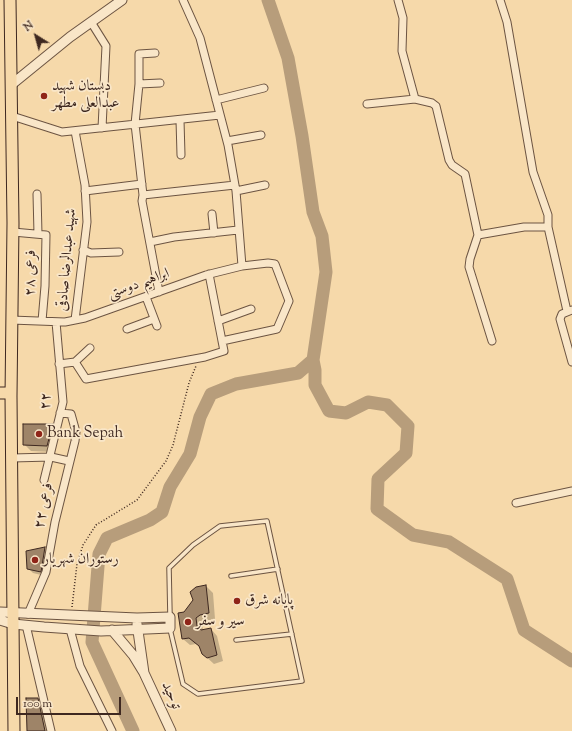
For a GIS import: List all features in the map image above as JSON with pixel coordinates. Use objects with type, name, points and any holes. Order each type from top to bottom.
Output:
[{"type":"main road","points":[[10,0],[13,232],[11,396],[14,731]]},
{"type":"main road","points":[[0,377],[7,376],[11,372]]},
{"type":"main road","points":[[0,393],[8,393],[11,396]]},
{"type":"street","points":[[11,85],[91,22],[122,0]]},
{"type":"street","points":[[183,0],[200,38],[227,141],[235,188],[242,266]]},
{"type":"street","points":[[398,0],[403,18],[402,51],[415,99]]},
{"type":"street","points":[[500,0],[507,22],[533,172],[548,215],[548,227],[570,310],[562,314],[560,319],[572,362]]},
{"type":"street","points":[[91,22],[106,46],[102,128]]},
{"type":"street","points":[[155,53],[139,54],[139,84],[135,124],[142,184],[142,201],[159,292]]},
{"type":"street","points":[[139,84],[160,83]]},
{"type":"street","points":[[216,100],[264,88]]},
{"type":"street","points":[[367,104],[415,99],[432,103],[436,106],[449,160],[452,165],[465,174],[478,235],[470,259],[469,267],[492,341]]},
{"type":"street","points":[[12,116],[62,132],[220,115]]},
{"type":"street","points":[[180,120],[181,155]]},
{"type":"street","name":"شهید عبدالرضا صادقی","points":[[75,131],[85,185],[87,222],[75,320]]},
{"type":"street","points":[[227,141],[261,135]]},
{"type":"street","points":[[85,191],[142,184]]},
{"type":"street","points":[[143,195],[265,185]]},
{"type":"street","points":[[37,194],[38,234]]},
{"type":"street","points":[[212,214],[214,233]]},
{"type":"street","points":[[478,235],[524,227],[548,227]]},
{"type":"street","points":[[150,242],[174,237],[238,230]]},
{"type":"street","name":"فرعی ۲۸","points":[[13,232],[46,235],[45,286],[42,321]]},
{"type":"street","points":[[83,250],[91,253],[119,252]]},
{"type":"street","name":"ابراهیم دوستی","points":[[11,320],[56,322],[75,320],[209,274],[242,266],[275,264],[289,301],[277,329],[222,342]]},
{"type":"street","points":[[75,362],[86,379],[198,358],[224,351],[209,274]]},
{"type":"street","points":[[146,296],[157,326]]},
{"type":"street","points":[[218,321],[251,309]]},
{"type":"street","points":[[127,328],[154,319]]},
{"type":"street","name":"۲۲","points":[[44,480],[51,457],[62,402],[56,322]]},
{"type":"street","points":[[59,364],[75,362],[90,348]]},
{"type":"street","name":"فرعی ۲۲","points":[[28,614],[46,572],[50,558],[54,522],[76,432],[71,414],[60,413]]},
{"type":"street","points":[[12,458],[51,457],[69,461]]},
{"type":"street","points":[[516,503],[572,491]]},
{"type":"street","points":[[0,612],[14,619],[26,625],[102,631],[170,628],[170,617],[137,618],[28,614],[14,619],[0,620]]},
{"type":"street","points":[[137,618],[137,629],[144,673]]},
{"type":"street","points":[[26,625],[51,731]]},
{"type":"street","points":[[70,629],[80,666],[112,731]]},
{"type":"street","points":[[112,630],[133,655],[144,673]]},
{"type":"street","name":"توحید","points":[[144,673],[171,731]]},
{"type":"lane","points":[[170,617],[169,568],[193,545],[220,526],[268,521],[302,681],[198,694],[183,684],[170,628]]},
{"type":"lane","points":[[232,576],[278,568]]},
{"type":"lane","points":[[236,640],[292,634]]},
{"type":"path","points":[[71,615],[77,564],[83,545],[96,525],[137,500],[166,460],[173,445],[189,383],[198,358]]},
{"type":"building","name":"Bank Sepah","points":[[23,424],[53,424],[47,446],[23,445]]},
{"type":"building","name":"رستوران شهریار","points":[[45,547],[41,572],[27,569],[26,551]]},
{"type":"building","name":"سیر و سفر","points":[[206,585],[209,613],[200,615],[196,618],[197,626],[201,630],[211,628],[217,655],[207,658],[202,654],[199,646],[189,638],[182,639],[178,613],[184,612],[193,600],[190,592],[196,587]]},
{"type":"building","points":[[26,698],[38,698],[45,731],[27,731]]},
{"type":"waterway","points":[[133,731],[92,642],[99,554],[107,538],[150,520],[162,512],[170,487],[190,454],[200,417],[211,394],[236,384],[298,373],[313,360],[326,272],[322,236],[313,212],[302,136],[288,58],[268,0]]},
{"type":"waterway","points":[[313,360],[315,385],[329,411],[346,413],[368,402],[387,405],[408,426],[406,453],[378,479],[377,509],[413,535],[449,542],[507,579],[524,630],[572,661]]},
{"type":"place","name":"دبستان شهید عبدالعلی مطهر","points":[[44,96]]},
{"type":"place","name":"Bank Sepah","points":[[39,434]]},
{"type":"place","name":"رستوران شهریار","points":[[35,560]]},
{"type":"place","name":"پایانه شرق","points":[[237,601]]},
{"type":"place","name":"سیر و سفر","points":[[188,622]]}]
